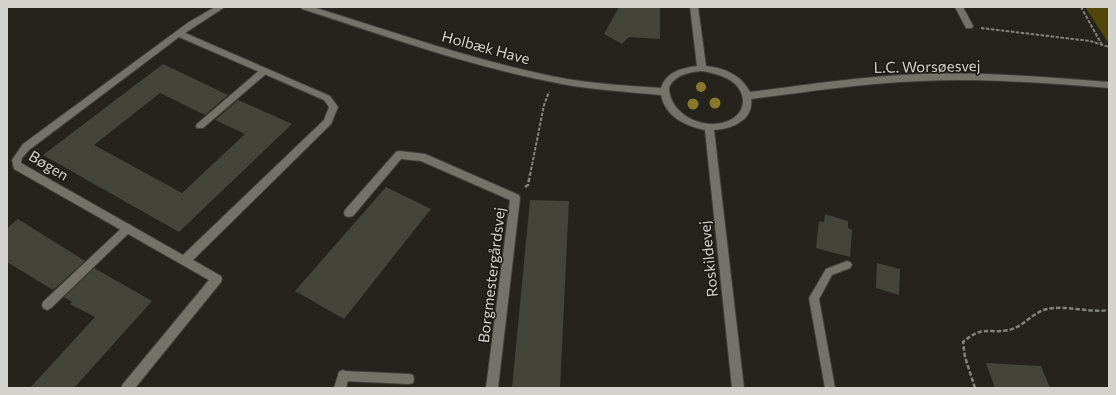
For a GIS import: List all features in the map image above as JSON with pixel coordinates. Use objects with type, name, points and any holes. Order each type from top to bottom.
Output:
[{"type":"street","name":"Bøgen","points":[[127,388],[217,279],[17,166],[16,163],[26,147],[192,24],[221,7]]},
{"type":"street","name":"Holbæk Have","points":[[305,7],[465,57],[554,79],[604,88],[665,92]]},
{"type":"street","points":[[694,7],[702,68]]},
{"type":"street","points":[[959,7],[969,26]]},
{"type":"street","points":[[179,34],[327,98],[334,107],[328,122],[185,260]]},
{"type":"street","points":[[702,68],[714,69],[726,73],[743,87],[747,96],[747,106],[743,115],[734,122],[722,126],[709,127],[691,124],[677,115],[668,104],[665,92],[668,82],[676,74],[688,69],[702,68]]},
{"type":"street","name":"L.C. Worsøesvej","points":[[747,96],[864,81],[945,77],[1055,81],[1109,85]]},
{"type":"street","name":"Roskildevej","points":[[709,127],[738,388]]},
{"type":"street","name":"Borgmestergårdsvej","points":[[349,213],[399,156],[422,157],[515,198],[492,388]]},
{"type":"lane","points":[[200,126],[264,71]]},
{"type":"lane","points":[[47,305],[128,228]]},
{"type":"lane","points":[[830,388],[814,298],[830,272],[847,265]]},
{"type":"lane","points":[[342,382],[409,379]]},
{"type":"path","points":[[1081,7],[1103,46]]},
{"type":"path","points":[[969,26],[1090,42],[1109,48]]},
{"type":"path","points":[[515,198],[528,184],[544,105],[554,79]]},
{"type":"path","points":[[975,388],[965,357],[963,342],[972,333],[989,329],[1011,330],[1034,314],[1048,309],[1109,310]]},
{"type":"shaded area","points":[[1085,7],[1109,7],[1109,42],[1107,41]]},
{"type":"building","points":[[619,7],[660,7],[660,39],[629,37],[622,44],[604,34]]},
{"type":"building","points":[[163,64],[228,95],[205,115],[160,93],[94,145],[182,193],[245,134],[215,120],[238,100],[292,124],[179,232],[43,155]]},
{"type":"building","points":[[386,187],[431,209],[344,319],[295,291]]},
{"type":"building","points":[[530,200],[569,201],[560,388],[512,388]]},
{"type":"building","points":[[825,214],[848,221],[848,228],[852,230],[850,257],[816,248],[819,221],[824,222]]},
{"type":"building","points":[[18,219],[85,261],[53,290],[7,262],[7,228]]},
{"type":"building","points":[[877,263],[900,269],[899,295],[876,288]]},
{"type":"building","points":[[94,268],[152,301],[74,388],[30,388],[95,317],[70,304],[72,302],[64,297]]},
{"type":"building","points":[[986,363],[1041,366],[1050,388],[995,388]]}]
